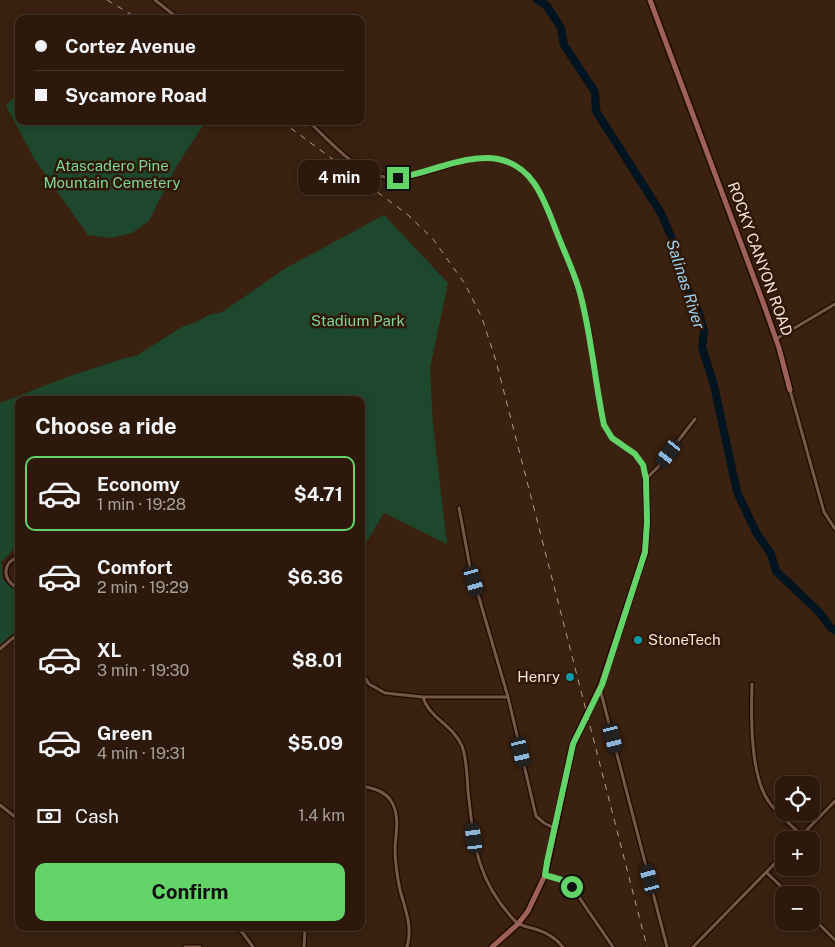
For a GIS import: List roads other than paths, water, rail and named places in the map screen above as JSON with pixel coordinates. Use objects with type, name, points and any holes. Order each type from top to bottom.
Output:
[{"type":"street","points":[[155,0],[174,15]]},
{"type":"street","name":"ROCKY CANYON ROAD","points":[[650,0],[776,339],[824,512],[835,529]]},
{"type":"street","points":[[312,125],[355,163],[369,172],[380,176],[398,178],[413,176],[471,159],[490,158],[510,163],[530,178],[542,195],[580,294],[604,425],[612,438],[635,454],[643,465],[646,479],[647,522],[645,552],[600,688],[573,744],[545,875],[535,899],[518,924],[492,947]]},
{"type":"street","points":[[776,339],[835,304]]},
{"type":"street","points":[[646,479],[658,467],[695,419]]},
{"type":"street","points":[[459,508],[470,567],[508,697],[536,816],[554,828]]},
{"type":"street","points":[[15,559],[8,563],[6,567],[9,581],[15,586]]},
{"type":"street","points":[[0,649],[15,636]]},
{"type":"street","points":[[365,678],[369,684],[378,691],[389,694],[422,697],[508,697]]},
{"type":"street","points":[[752,684],[752,733],[762,787],[772,806],[798,831]]},
{"type":"street","points":[[600,688],[667,947]]},
{"type":"street","points":[[422,697],[427,709],[450,728],[460,742],[466,764],[474,838],[482,872],[492,891],[518,924],[551,936],[563,947]]},
{"type":"street","points":[[365,787],[385,794],[392,802],[395,810],[397,819],[395,850],[397,875],[410,930],[407,947]]},
{"type":"street","points":[[806,831],[835,800]]},
{"type":"street","points":[[0,805],[15,817]]},
{"type":"street","points":[[693,947],[775,863]]},
{"type":"street","points":[[766,872],[781,886]]},
{"type":"street","points":[[545,875],[562,880],[572,887],[613,947]]},
{"type":"street","points":[[820,925],[835,940]]},
{"type":"street","points":[[240,931],[254,947]]},
{"type":"street","points":[[304,947],[305,931]]},
{"type":"street","points":[[186,947],[200,947]]},
{"type":"waterway","name":"Salinas River","points":[[537,0],[546,5],[561,28],[564,45],[595,92],[596,111],[661,213],[676,248],[682,278],[699,313],[704,332],[702,347],[714,385],[737,492],[756,532],[771,554],[776,571],[835,630]]},
{"type":"railway","points":[[107,0],[132,15]]},
{"type":"railway","points":[[286,125],[407,214],[433,239],[465,284],[482,318],[496,361],[647,947]]},
{"type":"place","name":"StoneTech","points":[[638,640]]},
{"type":"place","name":"Henry","points":[[570,677]]},
{"type":"park label","name":"Atascadero Pine Mountain Cemetery","points":[[112,174]]},
{"type":"park label","name":"Stadium Park","points":[[358,321]]}]
